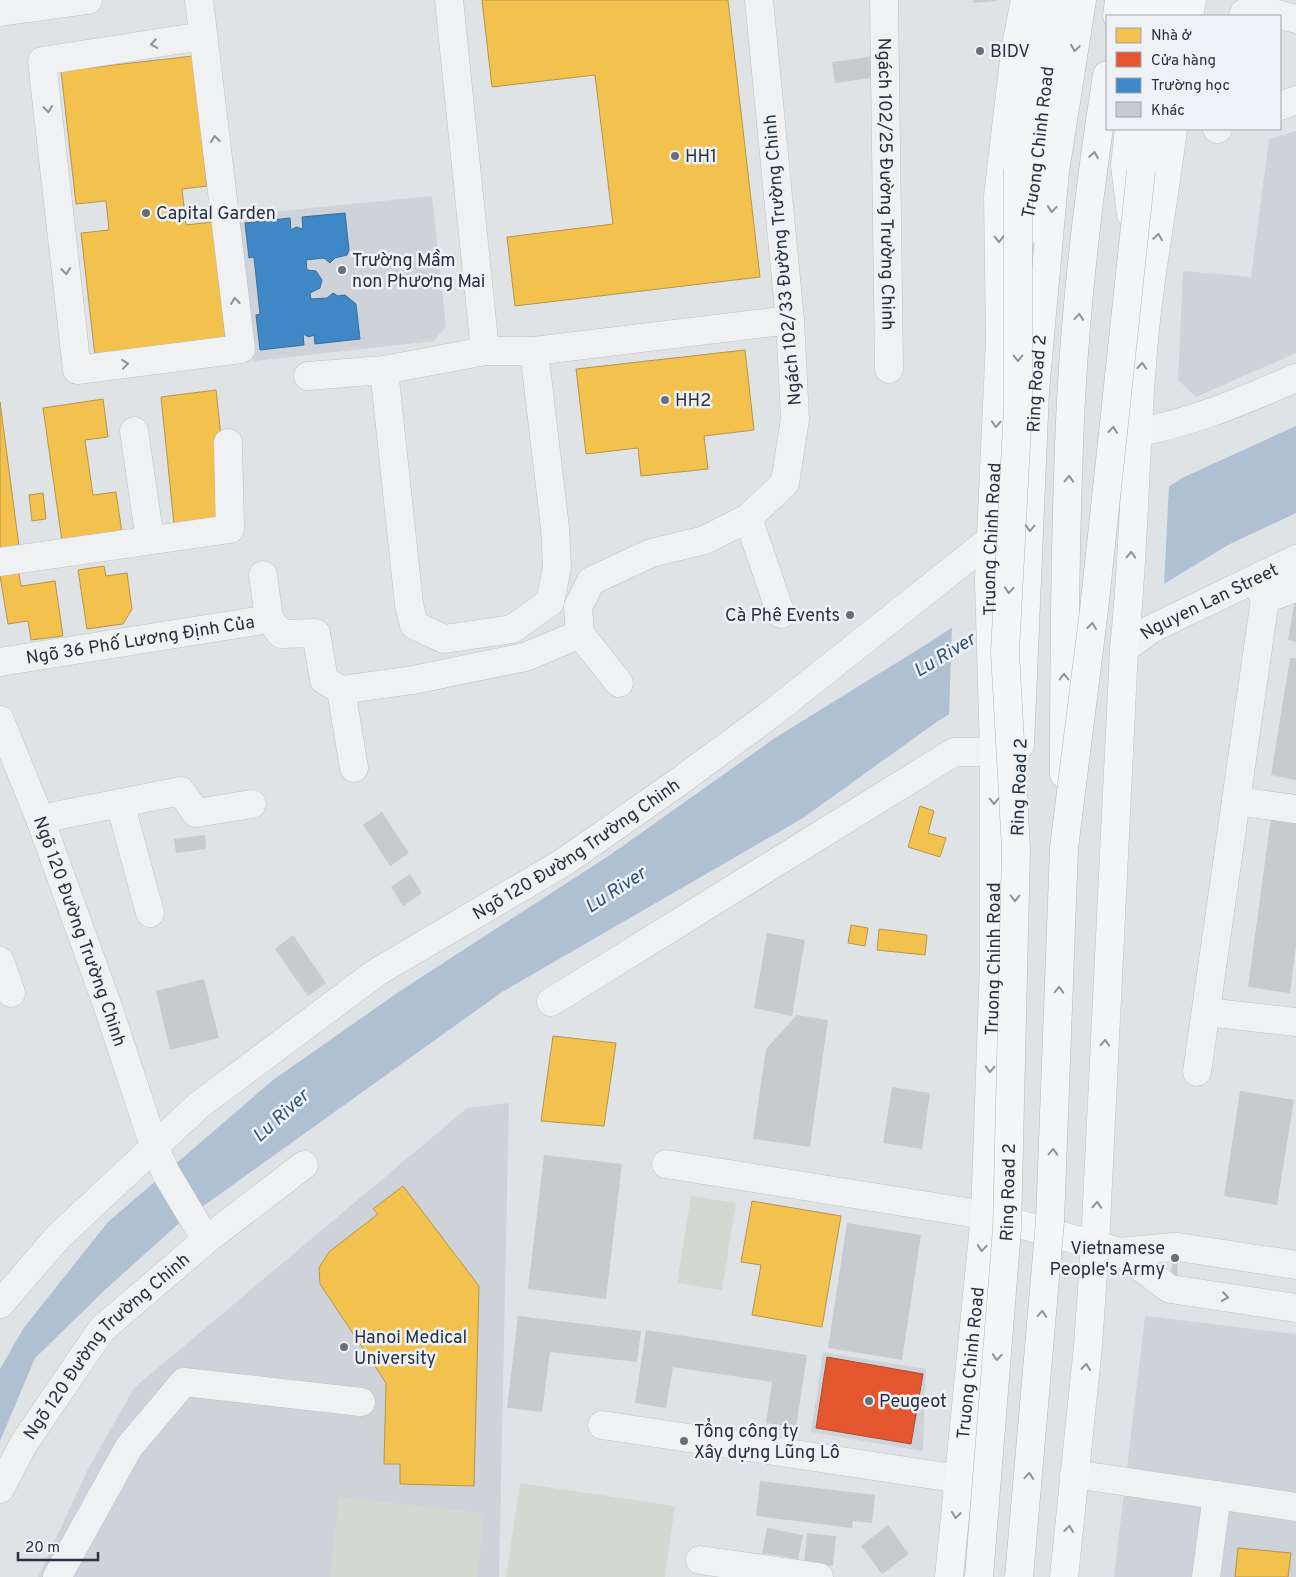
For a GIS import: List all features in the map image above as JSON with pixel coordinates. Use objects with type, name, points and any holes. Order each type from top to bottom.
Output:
[{"type":"main road","name":"Truong Chinh Road","points":[[949,1577],[985,1215],[994,962],[994,752],[989,580],[1000,340],[998,196],[1015,52],[1025,0]]},
{"type":"main road","points":[[1016,849],[1005,652],[1018,408],[1018,169],[1039,0]]},
{"type":"main road","name":"Truong Chinh Road","points":[[1000,340],[1034,187],[1056,0]]},
{"type":"main road","name":"Ring Road 2","points":[[979,1577],[1007,1230],[1016,849],[1036,391],[1055,171],[1082,0]]},
{"type":"main road","points":[[1117,15],[1119,0]]},
{"type":"main road","points":[[1143,15],[1145,0]]},
{"type":"main road","points":[[1163,15],[1165,0]]},
{"type":"main road","points":[[1189,15],[1192,0]]},
{"type":"main road","name":"Ring Road 2","points":[[1019,1577],[1050,1221],[1064,848],[1065,606],[1072,398],[1092,174],[1106,83]]},
{"type":"main road","points":[[1129,130],[1125,165],[1146,320]]},
{"type":"main road","points":[[1064,848],[1095,600],[1147,130]]},
{"type":"main road","points":[[1064,1577],[1088,1346],[1108,1249],[1124,650],[1129,603],[1134,467],[1146,320],[1173,130]]},
{"type":"main road","points":[[985,1215],[1108,1249]]},
{"type":"street","points":[[0,12],[88,0]]},
{"type":"street","points":[[199,0],[242,349],[77,370],[42,61],[203,36]]},
{"type":"street","points":[[449,0],[485,350]]},
{"type":"street","name":"Ngách 102/33 Đường Trường Chinh","points":[[580,634],[578,608],[590,581],[651,553],[705,540],[748,518],[785,483],[796,419],[790,320],[759,0]]},
{"type":"street","name":"Ngách 102/25 Đường Trường Chinh","points":[[884,0],[889,369]]},
{"type":"street","points":[[1243,15],[1244,13],[1269,12],[1281,15]]},
{"type":"street","points":[[1281,15],[1296,19]]},
{"type":"street","points":[[1281,106],[1296,100]]},
{"type":"street","points":[[308,376],[384,370],[485,350],[534,351],[790,320]]},
{"type":"street","points":[[384,370],[410,604],[414,625],[444,639],[512,629],[550,602],[557,566],[555,528],[534,351]]},
{"type":"street","points":[[1137,432],[1161,428],[1210,414],[1296,378]]},
{"type":"street","points":[[134,431],[150,540]]},
{"type":"street","points":[[0,562],[230,529],[228,443]]},
{"type":"street","points":[[748,518],[781,614]]},
{"type":"street","name":"Ngõ 120 Đường Trường Chinh","points":[[0,1304],[58,1237],[199,1105],[377,972],[564,862],[685,777],[771,714],[990,540]]},
{"type":"street","name":"Nguyen Lan Street","points":[[1124,650],[1151,630],[1260,589],[1296,559]]},
{"type":"street","name":"Ngõ 36 Phố Lương Định Của","points":[[0,662],[269,619],[263,575]]},
{"type":"street","points":[[1197,1072],[1236,801],[1260,589],[1296,588]]},
{"type":"street","points":[[269,619],[281,634],[316,633],[324,680],[341,690],[412,680],[525,657],[580,634],[619,684]]},
{"type":"street","points":[[341,690],[354,768]]},
{"type":"street","name":"Ngõ 120 Đường Trường Chinh","points":[[0,720],[40,819],[108,1007],[154,1146]]},
{"type":"street","points":[[551,1002],[954,752],[994,752]]},
{"type":"street","points":[[40,819],[181,791],[196,813],[252,804]]},
{"type":"street","points":[[1236,801],[1296,809]]},
{"type":"street","points":[[120,803],[150,912]]},
{"type":"street","points":[[0,961],[11,993]]},
{"type":"street","points":[[1206,1012],[1296,1022]]},
{"type":"street","points":[[154,1146],[166,1174],[206,1240]]},
{"type":"street","points":[[666,1164],[985,1215]]},
{"type":"street","name":"Ngõ 120 Đường Trường Chinh","points":[[0,1489],[24,1442],[102,1329],[206,1240],[304,1165]]},
{"type":"street","points":[[1108,1249],[1176,1247],[1296,1264]]},
{"type":"street","points":[[1108,1249],[1174,1290],[1296,1308]]},
{"type":"street","points":[[57,1577],[129,1447],[184,1382],[361,1402]]},
{"type":"street","points":[[602,1426],[960,1479]]},
{"type":"street","points":[[1074,1474],[1296,1507]]},
{"type":"street","points":[[1206,1577],[1217,1495]]},
{"type":"street","points":[[700,1560],[819,1577]]},
{"type":"shaded area","points":[[1296,131],[1296,353],[1196,397],[1178,380],[1183,271],[1251,277],[1269,139]]},
{"type":"shaded area","name":"Trường Mầm non Phương Mai","points":[[432,196],[446,326],[434,341],[253,361],[238,215]]},
{"type":"shaded area","name":"Hanoi Medical University","points":[[509,1103],[499,1577],[38,1577],[88,1469],[134,1388],[467,1108]]},
{"type":"shaded area","points":[[691,1196],[736,1203],[722,1290],[677,1283]]},
{"type":"shaded area","points":[[1145,1316],[1296,1334],[1296,1577],[1114,1577]]},
{"type":"shaded area","name":"Peugeot","points":[[823,1352],[926,1369],[923,1451],[811,1432]]},
{"type":"shaded area","points":[[520,1483],[675,1506],[665,1577],[506,1577]]},
{"type":"shaded area","points":[[339,1497],[484,1513],[477,1577],[330,1577]]},
{"type":"water","name":"Lu River","points":[[1296,426],[1296,513],[1228,545],[938,721],[803,818],[502,992],[177,1225],[106,1289],[35,1358],[0,1441],[0,1369],[23,1329],[108,1222],[273,1080],[400,991],[610,855],[775,738],[930,642],[1182,478]]},
{"type":"pier","points":[[1169,484],[1164,587],[949,717],[952,625]]},
{"type":"building: Nhà ở","name":"HH1","points":[[482,0],[728,0],[760,277],[515,306],[507,237],[613,224],[595,75],[492,87]]},
{"type":"building: Nhà ở","name":"Capital Garden","points":[[193,56],[207,186],[182,189],[186,225],[212,222],[227,350],[96,365],[81,233],[109,230],[106,201],[76,204],[61,71]]},
{"type":"building: Nhà ở","name":"HH2","points":[[745,350],[754,430],[704,436],[708,469],[641,476],[638,448],[586,454],[576,369]]},
{"type":"building: Nhà ở","points":[[216,390],[230,519],[174,524],[161,397]]},
{"type":"building: Nhà ở","points":[[103,399],[108,437],[85,440],[93,495],[116,492],[122,533],[62,541],[43,408]]},
{"type":"building: Nhà ở","points":[[0,402],[19,546],[0,548]]},
{"type":"building: Nhà ở","points":[[43,493],[46,519],[32,521],[29,495]]},
{"type":"building: Nhà ở","points":[[104,566],[106,576],[127,573],[132,609],[123,624],[87,629],[78,570]]},
{"type":"building: Nhà ở","points":[[19,573],[21,586],[55,581],[63,636],[31,640],[28,621],[8,624],[0,576]]},
{"type":"building: Nhà ở","points":[[920,806],[934,811],[928,833],[946,838],[940,857],[908,847]]},
{"type":"building: Nhà ở","points":[[851,925],[868,928],[865,946],[848,943]]},
{"type":"building: Nhà ở","points":[[879,929],[927,935],[925,955],[877,950]]},
{"type":"building: Nhà ở","points":[[553,1036],[616,1043],[604,1126],[541,1121]]},
{"type":"building: Nhà ở","points":[[403,1186],[479,1286],[474,1486],[400,1484],[400,1464],[384,1464],[386,1383],[320,1284],[319,1268],[329,1252],[378,1214],[373,1209]]},
{"type":"building: Nhà ở","points":[[752,1201],[841,1216],[822,1327],[752,1315],[761,1265],[741,1262]]},
{"type":"building: Nhà ở","points":[[1238,1548],[1291,1553],[1288,1577],[1235,1577]]},
{"type":"building: Cửa hàng","name":"Peugeot","points":[[827,1357],[923,1374],[911,1444],[816,1428]]},
{"type":"building: Trường học","points":[[345,213],[349,250],[347,255],[335,258],[330,263],[324,258],[306,260],[307,270],[316,271],[322,280],[320,288],[310,293],[311,299],[327,298],[333,293],[338,296],[345,295],[356,304],[360,339],[315,344],[314,335],[309,337],[303,334],[304,345],[260,350],[256,315],[260,314],[254,257],[249,258],[245,223],[290,218],[291,230],[296,227],[303,229],[302,217]]},
{"type":"building: Khác","points":[[973,0],[996,0],[996,1],[973,3]]},
{"type":"building: Khác","points":[[875,56],[878,77],[835,83],[832,62]]},
{"type":"building: Khác","points":[[1296,599],[1296,642],[1288,640]]},
{"type":"building: Khác","points":[[1290,658],[1296,658],[1296,780],[1271,775]]},
{"type":"building: Khác","points":[[382,812],[409,853],[390,866],[363,825]]},
{"type":"building: Khác","points":[[1271,817],[1296,820],[1296,945],[1290,993],[1248,987]]},
{"type":"building: Khác","points":[[205,835],[206,849],[176,853],[174,839]]},
{"type":"building: Khác","points":[[410,874],[422,893],[403,906],[391,887]]},
{"type":"building: Khác","points":[[767,933],[805,940],[792,1016],[754,1008]]},
{"type":"building: Khác","points":[[293,935],[326,983],[308,996],[275,949]]},
{"type":"building: Khác","points":[[204,979],[219,1038],[170,1050],[156,991]]},
{"type":"building: Khác","points":[[797,1015],[828,1020],[810,1147],[753,1139],[766,1049]]},
{"type":"building: Khác","points":[[892,1087],[930,1093],[922,1149],[883,1143]]},
{"type":"building: Khác","points":[[1240,1091],[1294,1100],[1277,1205],[1224,1196]]},
{"type":"building: Khác","points":[[544,1155],[622,1164],[606,1299],[528,1289]]},
{"type":"building: Khác","points":[[847,1223],[921,1235],[902,1360],[828,1348]]},
{"type":"building: Khác","name":"Vietnamese People's Army","points":[[1173,1247],[1178,1247],[1177,1290],[1170,1289]]},
{"type":"building: Khác","points":[[518,1316],[641,1331],[637,1362],[550,1352],[542,1412],[507,1408]]},
{"type":"building: Khác","points":[[646,1330],[807,1355],[796,1428],[766,1423],[772,1382],[673,1367],[666,1408],[635,1403]]},
{"type":"building: Khác","points":[[760,1481],[875,1495],[872,1523],[853,1521],[852,1528],[756,1516]]},
{"type":"building: Khác","points":[[888,1525],[909,1554],[882,1574],[861,1546]]},
{"type":"building: Khác","points":[[767,1528],[803,1535],[798,1559],[762,1553]]},
{"type":"building: Khác","points":[[807,1533],[836,1536],[833,1566],[804,1563]]},
{"type":"place","name":"BIDV","points":[[980,51]]},
{"type":"place","name":"HH1","points":[[675,156]]},
{"type":"place","name":"Capital Garden","points":[[146,213]]},
{"type":"place","name":"Trường Mầm non Phương Mai","points":[[342,270]]},
{"type":"place","name":"HH2","points":[[665,400]]},
{"type":"place","name":"Cà Phê Events","points":[[850,615]]},
{"type":"place","name":"Vietnamese People's Army","points":[[1175,1258]]},
{"type":"place","name":"Hanoi Medical University","points":[[344,1347]]},
{"type":"place","name":"Peugeot","points":[[869,1401]]},
{"type":"place","name":"Tổng công ty Xây dựng Lũng Lô","points":[[684,1441]]}]
